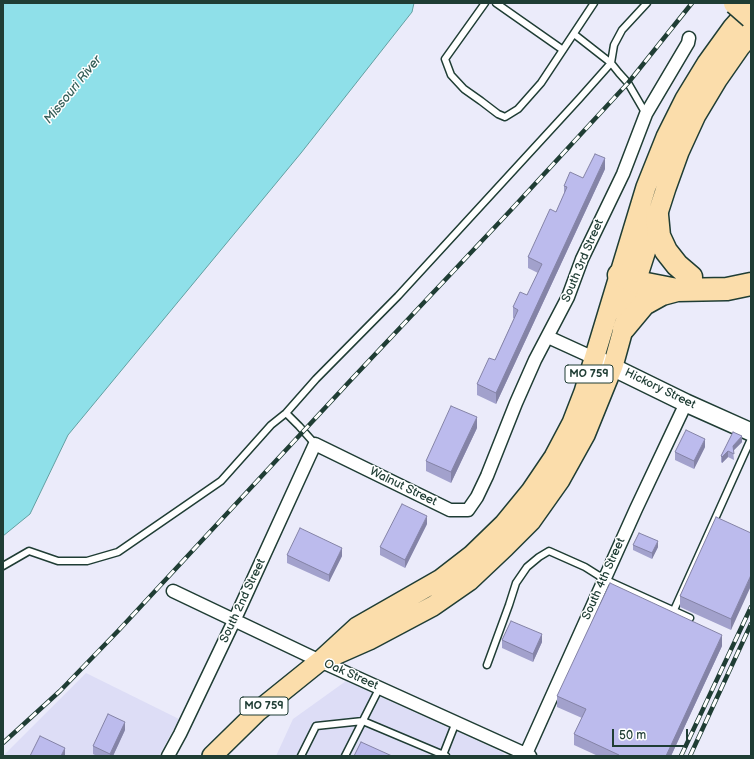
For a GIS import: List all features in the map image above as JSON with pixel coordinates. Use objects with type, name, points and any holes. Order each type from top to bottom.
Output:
[{"type":"highway","points":[[735,3],[751,16]]},
{"type":"highway","points":[[657,215],[659,236],[666,250],[677,265],[684,283]]},
{"type":"highway","points":[[624,328],[644,304],[684,283],[730,275],[751,268]]},
{"type":"highway","points":[[631,278],[727,289],[751,284]]},
{"type":"main road","name":"MO 759","points":[[320,661],[369,640],[433,606],[468,580],[506,547],[531,520],[560,480],[585,435],[613,366],[624,328],[646,187],[666,137],[685,99],[707,63],[733,27],[751,8]]},
{"type":"main road","name":"MO 759","points":[[212,756],[258,711],[320,661],[357,627],[441,579],[472,554],[504,524],[531,491],[554,457],[572,423],[584,392],[594,358],[631,278],[657,215],[679,152],[696,114],[717,80],[751,34]]},
{"type":"street","name":"South 3rd Street","points":[[482,487],[516,403],[568,297],[582,259],[622,174],[646,114],[688,44],[689,38]]},
{"type":"street","name":"Hickory Street","points":[[548,337],[613,366],[686,403],[751,432]]},
{"type":"street","name":"South 4th Street","points":[[527,755],[604,579],[686,403]]},
{"type":"street","name":"Walnut Street","points":[[315,444],[450,510],[468,510],[482,487]]},
{"type":"street","name":"South 2nd Street","points":[[168,756],[234,621],[315,444]]},
{"type":"street","name":"Oak Street","points":[[173,591],[320,661],[527,755]]},
{"type":"lane","points":[[485,3],[445,59],[451,75],[464,90],[481,100],[498,114],[505,117],[518,109],[541,83],[594,3]]},
{"type":"lane","points":[[496,3],[563,50]]},
{"type":"lane","points":[[3,566],[29,551],[58,561],[87,561],[118,552],[221,481],[272,425],[286,413],[398,296],[611,62],[614,45],[622,30],[646,3]]},
{"type":"lane","points":[[574,34],[611,62],[628,83],[646,114]]},
{"type":"lane","points":[[286,413],[315,444]]},
{"type":"lane","points":[[674,610],[751,439]]},
{"type":"lane","points":[[487,665],[516,582],[527,567],[549,551],[585,567],[604,579],[690,618]]},
{"type":"lane","points":[[345,756],[380,687]]},
{"type":"lane","points":[[301,756],[316,726],[363,721],[444,755],[456,722]]},
{"type":"shaded area","points":[[86,673],[179,719],[159,756],[3,756]]},
{"type":"shaded area","points":[[346,681],[502,752],[505,756],[276,756],[293,719]]},
{"type":"water","name":"Missouri River","points":[[3,3],[414,3],[412,12],[301,153],[68,435],[30,514],[3,536]]},
{"type":"building","points":[[595,154],[605,158],[496,393],[477,384],[489,358],[495,360],[518,310],[513,307],[520,292],[527,295],[542,264],[528,257],[550,209],[556,212],[567,187],[564,186],[570,172],[583,178]]},
{"type":"building","points":[[451,406],[477,417],[451,472],[426,461]]},
{"type":"building","points":[[686,430],[705,439],[694,461],[675,452]]},
{"type":"building","points":[[733,432],[742,436],[733,446],[734,454],[728,451],[722,457],[721,456]]},
{"type":"building","points":[[402,504],[427,516],[405,560],[380,547]]},
{"type":"building","points":[[716,517],[751,533],[751,575],[731,619],[680,596]]},
{"type":"building","points":[[300,528],[342,548],[329,575],[287,555]]},
{"type":"building","points":[[639,533],[658,541],[652,553],[633,545]]},
{"type":"building","points":[[610,583],[722,635],[666,756],[619,756],[574,734],[586,709],[557,696]]},
{"type":"building","points":[[511,621],[542,634],[533,654],[502,640]]},
{"type":"building","points":[[108,714],[125,722],[110,754],[93,746]]},
{"type":"building","points":[[40,736],[65,748],[61,756],[30,756]]},
{"type":"building","points":[[361,742],[392,756],[354,756]]},
{"type":"railway","points":[[3,743],[60,691],[118,631],[510,211],[628,83],[692,3]]},
{"type":"railway","points":[[681,756],[751,607]]},
{"type":"railway","points":[[690,756],[751,624]]}]
